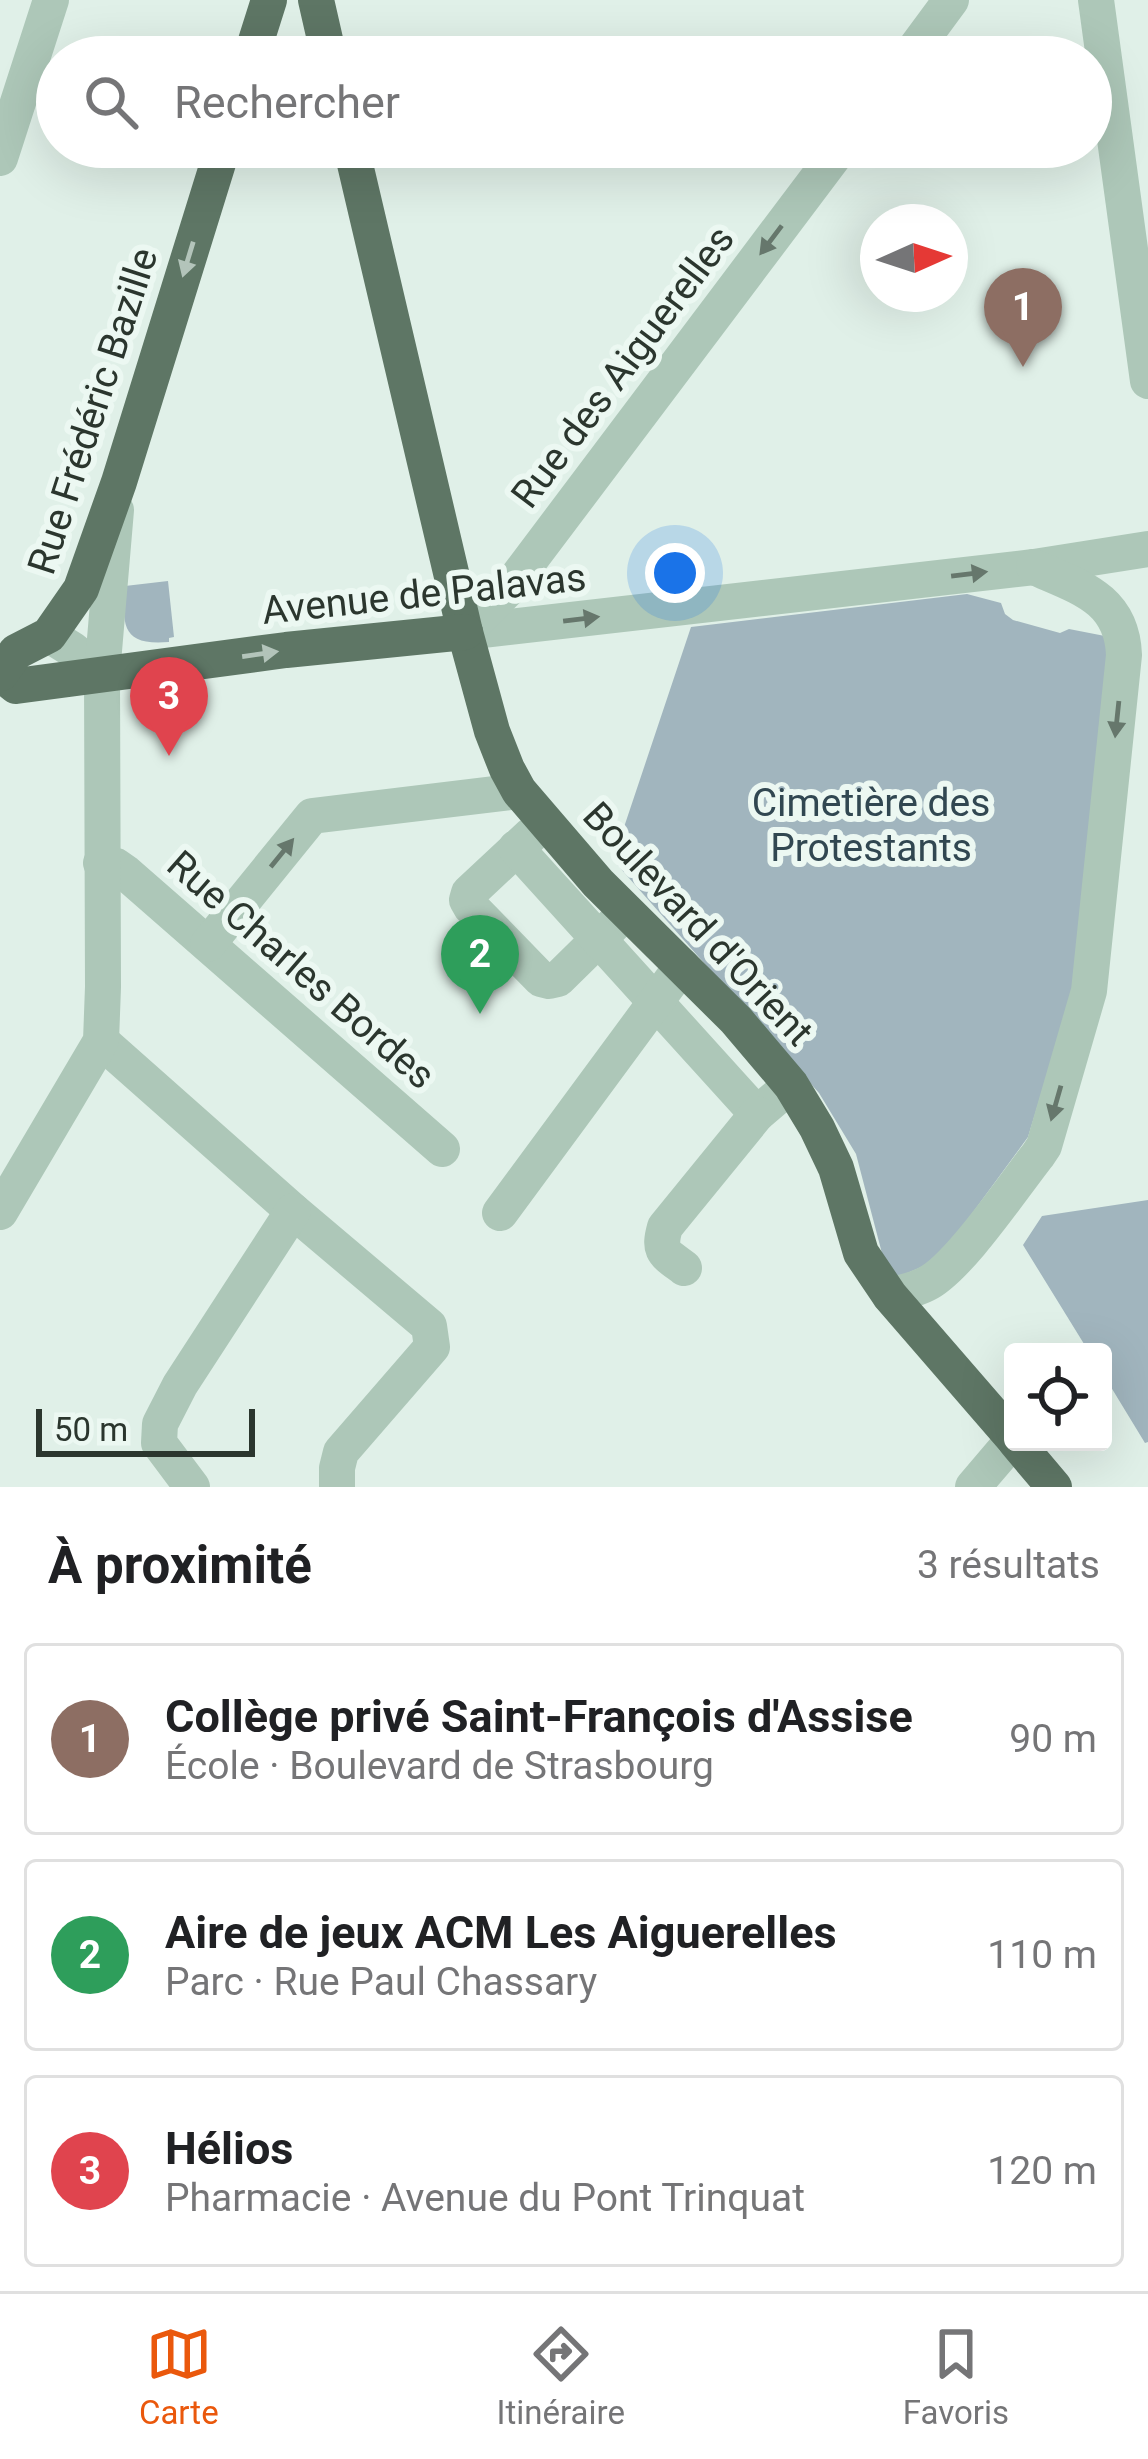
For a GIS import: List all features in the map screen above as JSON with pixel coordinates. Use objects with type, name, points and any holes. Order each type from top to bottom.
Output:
[{"type":"main road","points":[[258,36],[269,0]]},
{"type":"main road","points":[[316,0],[324,36]]},
{"type":"main road","name":"Rue Frédéric Bazille","points":[[0,673],[16,652],[49,635],[81,590],[216,168]]},
{"type":"main road","name":"Boulevard d'Orient","points":[[356,168],[465,632],[492,730],[519,791],[626,910],[736,1020],[791,1085],[836,1168],[861,1253],[890,1296],[1004,1428]]},
{"type":"main road","name":"Avenue de Palavas","points":[[0,673],[16,686],[465,632]]},
{"type":"main road","name":"Boulevard d'Orient","points":[[1023,1451],[1054,1487]]},
{"type":"street","points":[[39,36],[51,0]]},
{"type":"street","points":[[924,36],[951,0]]},
{"type":"street","points":[[1096,0],[1101,36]]},
{"type":"street","points":[[0,158],[36,46]]},
{"type":"street","points":[[1112,117],[1148,381]]},
{"type":"street","name":"Rue des Aiguerelles","points":[[465,632],[509,588],[825,168]]},
{"type":"street","points":[[0,1212],[100,1041],[102,674],[119,482]]},
{"type":"street","name":"Avenue de Palavas","points":[[465,632],[1034,567],[1148,548]]},
{"type":"street","points":[[890,1296],[926,1285],[960,1255],[1043,1146],[1089,991],[1120,694],[1136,632],[1098,597],[1034,567]]},
{"type":"street","points":[[49,635],[102,674]]},
{"type":"street","points":[[208,944],[312,816],[519,791]]},
{"type":"street","points":[[545,821],[469,893],[471,907],[541,979],[549,981],[558,979],[626,910]]},
{"type":"street","points":[[516,848],[757,1114]]},
{"type":"street","name":"Rue Charles Bordes","points":[[101,863],[116,866],[442,1149]]},
{"type":"street","points":[[500,1214],[682,966]]},
{"type":"street","points":[[100,1041],[429,1326],[432,1347],[341,1452],[337,1487]]},
{"type":"street","points":[[684,1268],[664,1253],[660,1244],[665,1227],[757,1114],[791,1085]]},
{"type":"street","points":[[192,1487],[159,1443],[160,1424],[180,1385],[293,1211]]},
{"type":"street","points":[[973,1487],[1004,1451]]},
{"type":"green space","points":[[168,581],[174,637],[169,642],[153,642],[134,637],[125,622],[125,586]]},
{"type":"green space","name":"Cimetière des Protestants","points":[[967,594],[1001,603],[1013,620],[1060,633],[1069,629],[1110,637],[1073,990],[1028,1137],[938,1260],[898,1277],[884,1261],[856,1154],[819,1093],[613,860],[691,627]]},
{"type":"green space","points":[[1148,1200],[1148,1442],[1112,1389],[1112,1343],[1083,1343],[1023,1245],[1042,1216]]},
{"type":"place","name":"Collège privé Saint-François d'Assise","points":[[1023,367]]},
{"type":"place","name":"Hélios","points":[[169,756]]},
{"type":"place","name":"Aire de jeux ACM Les Aiguerelles","points":[[480,1014]]}]
